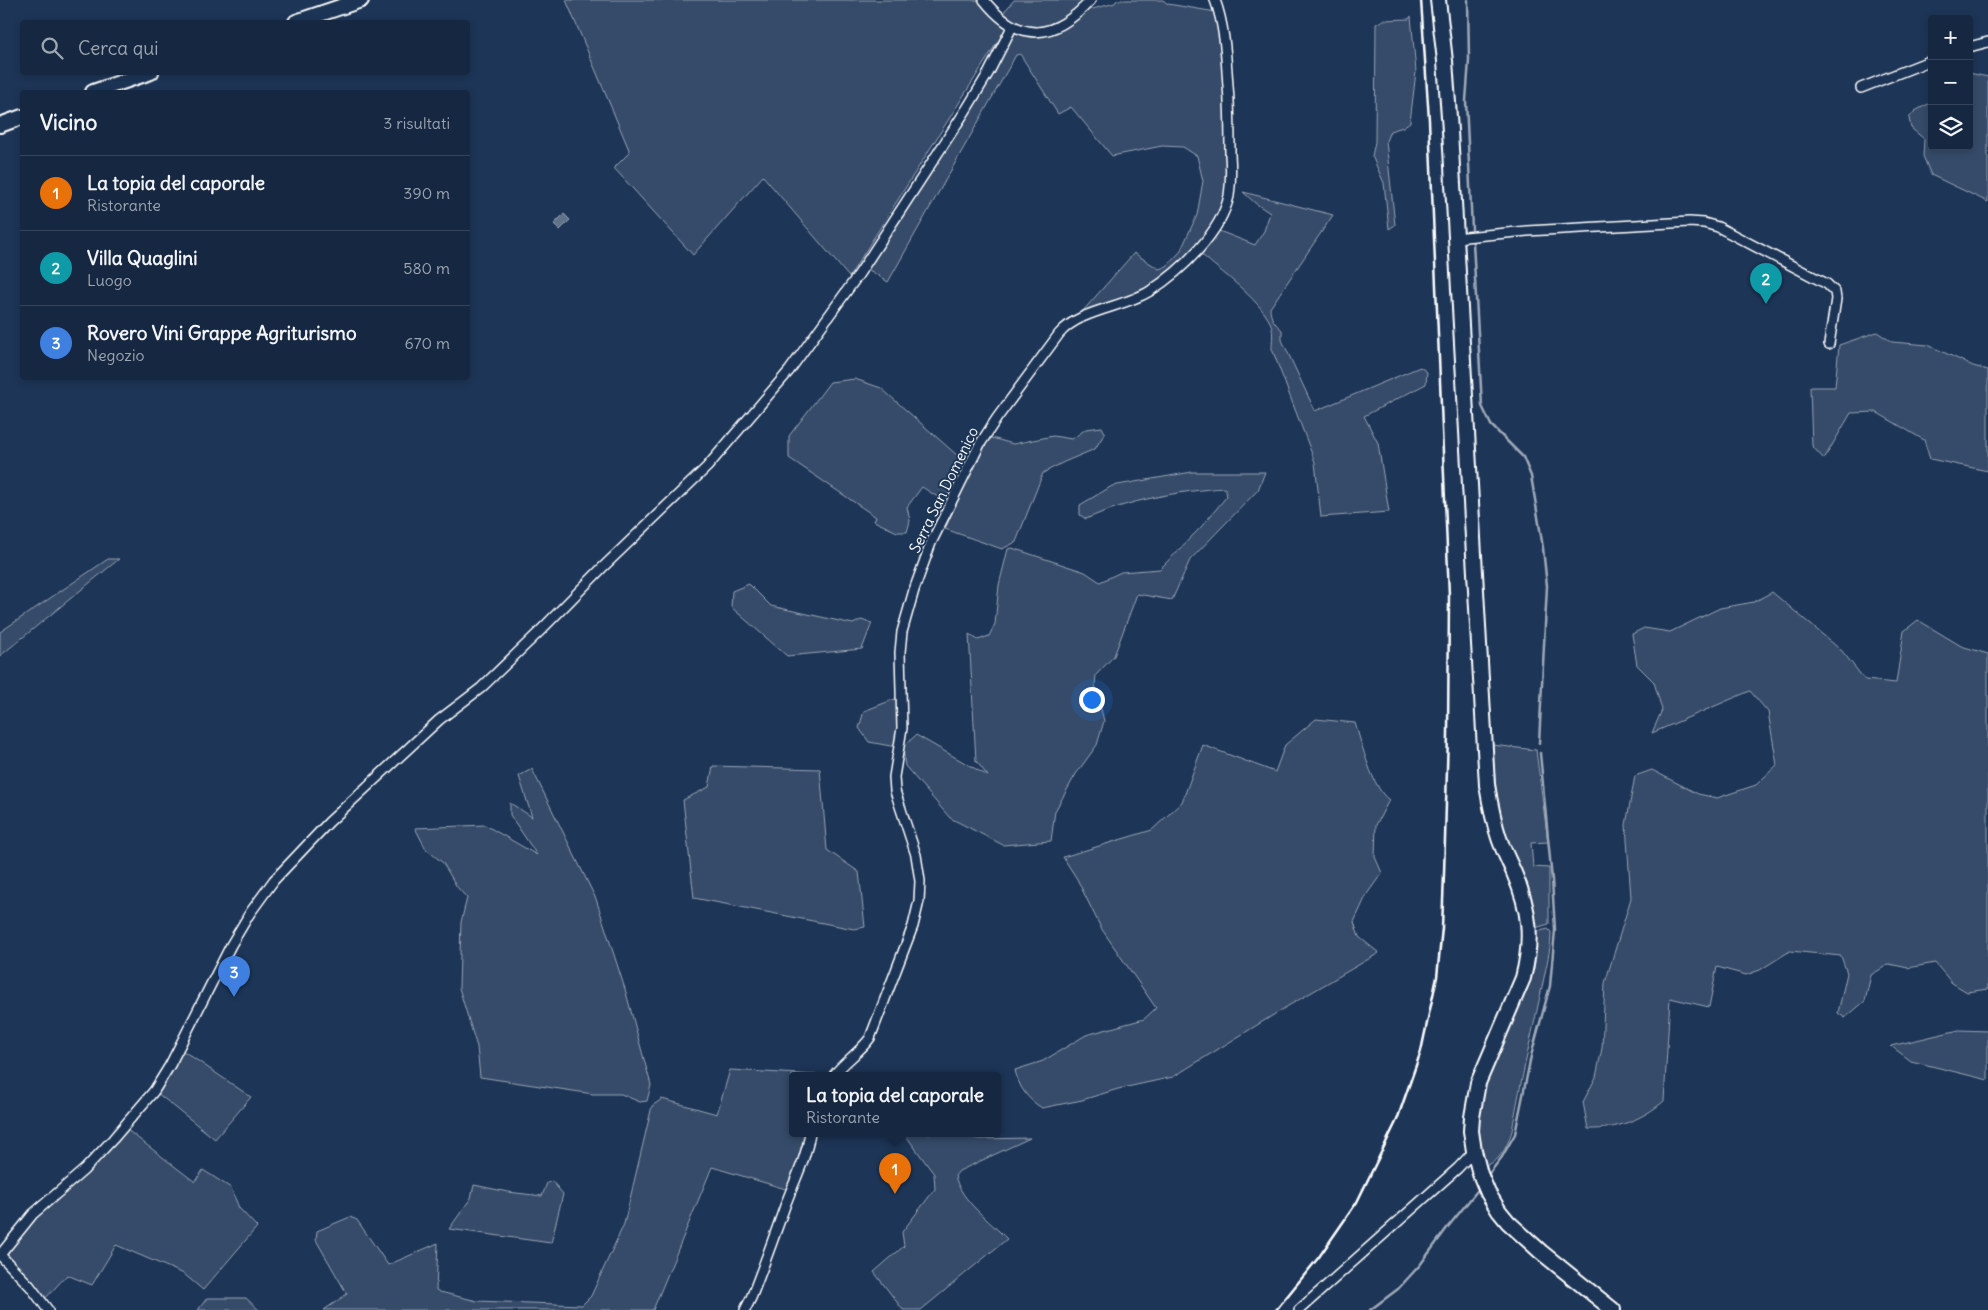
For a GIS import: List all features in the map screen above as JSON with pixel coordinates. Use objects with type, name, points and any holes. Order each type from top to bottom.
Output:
[{"type":"street","points":[[302,20],[361,0]]},
{"type":"street","points":[[984,0],[1012,27],[1034,32],[1057,28],[1074,17],[1091,0]]},
{"type":"street","name":"Serra San Domenico","points":[[837,1072],[848,1059],[862,1049],[870,1038],[913,926],[919,901],[920,881],[916,856],[895,791],[894,777],[902,728],[900,652],[902,632],[914,590],[931,543],[980,444],[1059,334],[1070,323],[1149,292],[1202,246],[1221,216],[1228,197],[1231,178],[1231,113],[1221,16],[1215,0]]},
{"type":"street","points":[[1438,0],[1446,71],[1487,785],[1494,823],[1524,899],[1530,928],[1529,953],[1523,978],[1478,1083],[1472,1117],[1474,1151],[1488,1194],[1508,1222],[1540,1252],[1613,1310]]},
{"type":"street","points":[[48,1310],[30,1286],[0,1255],[33,1214],[84,1170],[154,1091],[170,1065],[231,945],[254,907],[274,880],[329,822],[440,720],[481,688],[707,467],[790,371],[859,274],[966,110],[1012,27]]},
{"type":"street","points":[[1973,46],[1988,42]]},
{"type":"street","points":[[1861,88],[1928,62]]},
{"type":"street","points":[[99,90],[142,75]]},
{"type":"street","points":[[0,125],[20,118]]},
{"type":"street","points":[[1455,238],[1527,231],[1690,222],[1718,227],[1827,284],[1835,292],[1836,299],[1830,344]]},
{"type":"street","points":[[745,1310],[804,1162],[810,1137]]},
{"type":"street","points":[[1299,1310],[1458,1168],[1474,1151]]},
{"type":"shaded area","points":[[566,0],[977,0],[1007,27],[849,277],[763,176],[693,255],[614,168],[630,152]]},
{"type":"shaded area","points":[[1014,0],[1084,0],[1073,11],[1058,20],[1042,26],[1027,27],[1017,24],[1003,13]]},
{"type":"shaded area","points":[[1117,0],[1163,0],[1168,4],[1216,12],[1225,94],[1228,180],[1224,201],[1211,228],[1182,263],[1158,281],[1137,293],[1081,313],[1134,253],[1159,269],[1167,266],[1180,252],[1197,215],[1203,181],[1197,156],[1183,147],[1162,146],[1112,156],[1071,107],[1058,114],[1020,54],[1016,55],[888,282],[866,268],[1013,31],[1031,37],[1049,35],[1071,24],[1089,10],[1115,3]]},
{"type":"shaded area","points":[[1411,16],[1416,72],[1410,122],[1403,127],[1390,131],[1386,141],[1395,225],[1389,229],[1384,183],[1372,156],[1375,142],[1376,24],[1383,20],[1409,19]]},
{"type":"shaded area","points":[[1973,74],[1988,77],[1988,202],[1931,175],[1923,156],[1924,139],[1911,128],[1909,118],[1915,111],[1928,104],[1928,150],[1973,150]]},
{"type":"shaded area","points":[[1243,192],[1333,215],[1270,308],[1273,320],[1282,330],[1282,340],[1315,411],[1420,367],[1427,372],[1426,384],[1364,416],[1378,443],[1389,512],[1321,517],[1315,462],[1272,349],[1270,322],[1248,294],[1201,254],[1219,231],[1255,245],[1264,231],[1270,213]]},
{"type":"shaded area","points":[[564,214],[570,220],[560,230],[554,224]]},
{"type":"shaded area","points":[[1877,332],[1892,342],[1928,345],[1973,366],[1988,370],[1988,471],[1930,459],[1924,440],[1876,412],[1851,413],[1824,459],[1812,446],[1810,387],[1835,387],[1839,345]]},
{"type":"shaded area","points":[[855,379],[881,388],[967,464],[947,503],[922,487],[907,507],[910,521],[907,532],[897,532],[874,521],[876,517],[789,458],[789,436],[830,382]]},
{"type":"shaded area","points":[[1102,427],[1105,433],[1095,449],[1043,473],[1016,542],[1002,549],[945,529],[983,445],[992,438],[1013,444],[1053,436],[1072,439],[1086,429]]},
{"type":"shaded area","points":[[1192,472],[1265,472],[1258,490],[1190,560],[1172,600],[1137,594],[1114,656],[1096,675],[1095,685],[1104,721],[1097,745],[1076,774],[1055,811],[1051,841],[1003,845],[950,818],[905,766],[903,747],[916,735],[988,776],[976,761],[969,634],[978,640],[989,636],[995,624],[999,585],[1008,549],[1012,548],[1085,572],[1100,582],[1121,572],[1160,569],[1202,526],[1227,496],[1225,488],[1190,491],[1136,502],[1086,519],[1080,515],[1080,505],[1112,486]]},
{"type":"shaded area","points":[[108,559],[119,559],[0,656],[0,632]]},
{"type":"shaded area","points":[[749,584],[771,606],[853,624],[861,620],[872,623],[862,649],[787,656],[731,607],[732,591]]},
{"type":"shaded area","points":[[1772,592],[1842,651],[1865,680],[1896,683],[1904,631],[1918,620],[1961,646],[1988,654],[1988,989],[1967,992],[1952,983],[1935,963],[1908,968],[1889,964],[1871,975],[1865,1001],[1845,1018],[1838,1013],[1847,973],[1841,956],[1790,951],[1760,970],[1746,975],[1717,967],[1709,1007],[1670,998],[1664,1101],[1647,1113],[1629,1122],[1609,1128],[1588,1129],[1583,1102],[1596,1077],[1602,1048],[1605,983],[1631,898],[1626,825],[1635,776],[1652,770],[1698,794],[1717,798],[1756,785],[1777,765],[1768,712],[1750,691],[1652,733],[1662,710],[1654,682],[1637,665],[1632,634],[1644,628],[1670,632],[1720,608],[1754,602]]},
{"type":"shaded area","points":[[900,697],[896,747],[869,742],[859,728],[864,711]]},
{"type":"shaded area","points":[[1316,719],[1355,723],[1373,776],[1383,794],[1389,800],[1376,825],[1375,857],[1382,873],[1367,894],[1354,922],[1359,937],[1379,953],[1288,1006],[1173,1077],[1118,1089],[1082,1100],[1042,1108],[1037,1105],[1021,1087],[1015,1070],[1043,1061],[1086,1035],[1144,1019],[1156,1008],[1101,928],[1077,879],[1063,857],[1152,830],[1182,802],[1203,745],[1275,772],[1285,745]]},
{"type":"shaded area","points":[[1492,745],[1536,750],[1548,842],[1531,843],[1533,867],[1549,868],[1549,924],[1535,928],[1501,818]]},
{"type":"shaded area","points":[[713,766],[820,769],[827,850],[859,872],[865,927],[854,929],[694,898],[683,800],[709,787]]},
{"type":"shaded area","points":[[532,769],[596,899],[625,989],[651,1085],[647,1101],[640,1102],[621,1094],[593,1094],[480,1077],[477,1047],[459,988],[461,922],[467,898],[457,887],[443,863],[426,849],[415,828],[485,825],[537,855],[510,815],[510,803],[532,817],[519,776]]},
{"type":"shaded area","points":[[1548,929],[1551,932],[1549,952],[1512,1131],[1506,1147],[1500,1156],[1485,1166],[1478,1118],[1484,1082],[1534,934]]},
{"type":"shaded area","points":[[1959,1030],[1988,1031],[1988,1080],[1911,1061],[1891,1046]]},
{"type":"shaded area","points":[[182,1050],[251,1097],[215,1139],[157,1093]]},
{"type":"shaded area","points":[[730,1070],[789,1073],[789,1137],[807,1137],[789,1190],[712,1167],[653,1310],[324,1310],[347,1294],[316,1240],[317,1231],[350,1217],[357,1220],[388,1265],[438,1243],[436,1290],[440,1292],[477,1301],[582,1305],[591,1296],[624,1224],[652,1106],[662,1099],[717,1114]]},
{"type":"shaded area","points":[[126,1129],[195,1182],[203,1170],[231,1188],[239,1208],[257,1227],[203,1290],[184,1274],[116,1245],[92,1285],[67,1275],[44,1300],[4,1255],[38,1214]]},
{"type":"shaded area","points":[[907,1137],[1030,1138],[959,1171],[955,1176],[963,1194],[1007,1239],[921,1310],[903,1310],[874,1272],[904,1246],[902,1232],[935,1189],[934,1174]]},
{"type":"shaded area","points":[[552,1181],[563,1194],[551,1243],[449,1229],[471,1198],[474,1185],[542,1196],[547,1183]]},
{"type":"shaded area","points":[[207,1298],[246,1298],[259,1310],[198,1310]]},
{"type":"waterway","points":[[1468,0],[1469,60],[1466,101],[1472,229]]},
{"type":"waterway","points":[[1473,242],[1482,406],[1491,425],[1523,457],[1531,476],[1543,548],[1547,586],[1539,743]]},
{"type":"waterway","points":[[1488,1175],[1502,1157],[1515,1134],[1531,1056],[1550,986],[1555,930],[1540,753]]},
{"type":"waterway","points":[[1370,1310],[1398,1289],[1420,1265],[1477,1191]]},
{"type":"railway","points":[[1276,1310],[1319,1257],[1357,1202],[1397,1120],[1421,1051],[1437,977],[1442,928],[1444,874],[1449,595],[1429,120],[1421,0]]},
{"type":"place","name":"Villa Quaglini","points":[[1766,304]]},
{"type":"place","name":"Rovero Vini Grappe Agriturismo","points":[[234,997]]},
{"type":"place","name":"La topia del caporale","points":[[895,1194]]}]
